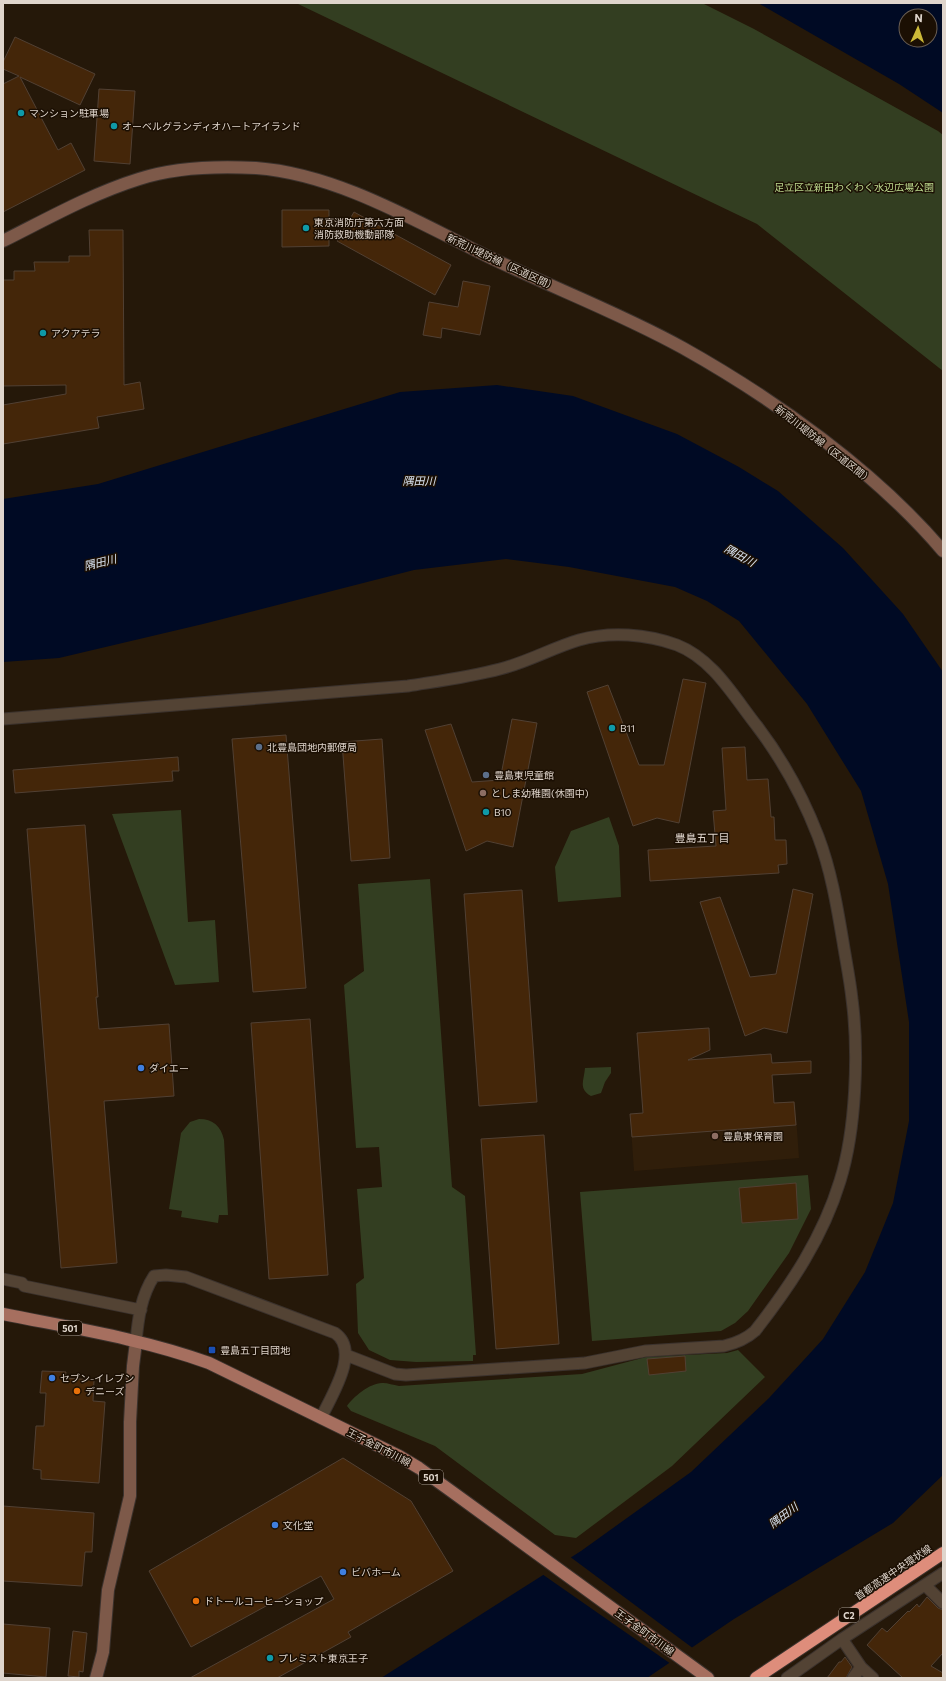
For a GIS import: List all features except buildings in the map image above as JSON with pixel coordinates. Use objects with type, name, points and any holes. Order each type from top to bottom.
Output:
[{"type":"highway","name":"首都高速中央環状線","points":[[756,1678],[943,1553]]},
{"type":"highway","name":"首都高速中央環状線","points":[[769,1678],[943,1561]]},
{"type":"main road","name":"王子金町市川線","points":[[3,1314],[136,1342],[182,1354],[209,1364],[399,1456],[419,1468],[532,1549],[708,1678]]},
{"type":"street","name":"新荒川堤防線（区道区間）","points":[[3,241],[105,191],[141,178],[176,171],[214,168],[257,168],[304,176],[345,190],[387,207],[682,348],[787,413],[835,450],[880,487],[924,528],[943,551]]},
{"type":"street","points":[[3,719],[408,686],[498,670],[590,638],[622,635],[644,636],[688,650],[716,674],[768,741],[800,795],[823,850],[830,873],[840,924],[852,1002],[855,1064],[853,1114],[846,1161],[841,1181],[830,1210],[811,1250],[799,1270],[756,1331],[747,1338],[724,1346],[645,1351],[585,1363],[406,1375],[395,1374],[346,1355]]},
{"type":"street","points":[[96,1678],[103,1652],[108,1590],[130,1496],[130,1422],[133,1366],[140,1310],[147,1287],[154,1276],[166,1275],[186,1277],[340,1336],[346,1348],[346,1355],[341,1375],[321,1418]]},
{"type":"street","points":[[3,1279],[22,1283],[24,1286],[140,1310]]},
{"type":"street","points":[[787,1678],[842,1639],[943,1573]]},
{"type":"street","points":[[925,1585],[943,1603]]},
{"type":"street","points":[[842,1639],[861,1667],[873,1678]]},
{"type":"street","points":[[854,1678],[861,1667]]},
{"type":"shaded area","name":"豊島東保育園","points":[[795,1101],[799,1158],[634,1171],[630,1114]]},
{"type":"green space","name":"足立区立新田わくわく水辺広場公園","points":[[296,3],[702,3],[754,29],[938,131],[943,135],[943,371],[757,224]]},
{"type":"green space","points":[[181,810],[188,922],[215,920],[219,982],[175,985],[112,814]]},
{"type":"green space","points":[[609,817],[619,846],[621,897],[558,902],[555,867],[571,831]]},
{"type":"green space","points":[[430,879],[452,1187],[465,1196],[476,1355],[473,1355],[473,1361],[416,1362],[390,1360],[369,1350],[358,1333],[356,1284],[364,1278],[357,1189],[382,1187],[379,1147],[356,1148],[344,985],[364,971],[358,884]]},
{"type":"green space","points":[[611,1067],[611,1073],[605,1082],[601,1093],[591,1096],[584,1090],[583,1084],[585,1068]]},
{"type":"green space","points":[[199,1119],[208,1120],[216,1124],[223,1135],[224,1140],[228,1215],[219,1215],[218,1223],[181,1217],[182,1211],[169,1209],[181,1133],[190,1122]]},
{"type":"green space","points":[[808,1175],[811,1209],[789,1253],[748,1311],[735,1323],[721,1331],[592,1341],[580,1192]]},
{"type":"green space","points":[[738,1350],[765,1377],[672,1466],[576,1538],[555,1535],[435,1446],[351,1411],[347,1406],[353,1398],[368,1387],[378,1383],[387,1383],[399,1386],[582,1374],[646,1357],[727,1353]]},
{"type":"water","points":[[758,3],[943,3],[943,113],[899,84]]},
{"type":"water","name":"隅田川","points":[[497,385],[573,396],[677,434],[739,467],[778,491],[843,548],[903,614],[943,672],[943,1475],[893,1523],[734,1619],[647,1678],[381,1678],[581,1551],[691,1472],[769,1398],[823,1339],[865,1272],[893,1203],[909,1121],[909,1022],[888,884],[861,791],[807,704],[739,621],[707,601],[675,587],[569,567],[506,559],[414,570],[203,624],[59,658],[3,662],[3,499],[98,484],[400,392]]},
{"type":"pier","points":[[569,1556],[694,1649],[671,1664],[542,1574]]},
{"type":"place","name":"マンション駐車場","points":[[21,113]]},
{"type":"place","name":"オーベルグランディオハートアイランド","points":[[114,126]]},
{"type":"place","name":"東京消防庁第六方面 消防救助機動部隊","points":[[306,228]]},
{"type":"place","name":"アクアテラ","points":[[43,333]]},
{"type":"place","name":"B11","points":[[612,728]]},
{"type":"place","name":"北豊島団地内郵便局","points":[[259,747]]},
{"type":"place","name":"豊島東児童館","points":[[486,775]]},
{"type":"place","name":"としま幼稚園(休園中)","points":[[483,793]]},
{"type":"place","name":"B10","points":[[486,812]]},
{"type":"place","name":"ダイエー","points":[[141,1068]]},
{"type":"place","name":"豊島東保育園","points":[[715,1136]]},
{"type":"place","name":"豊島五丁目団地","points":[[212,1350]]},
{"type":"place","name":"セブン-イレブン","points":[[52,1378]]},
{"type":"place","name":"デニーズ","points":[[77,1391]]},
{"type":"place","name":"文化堂","points":[[275,1525]]},
{"type":"place","name":"ビバホーム","points":[[343,1572]]},
{"type":"place","name":"ドトールコーヒーショップ","points":[[196,1601]]},
{"type":"place","name":"プレミスト東京王子","points":[[270,1658]]},
{"type":"district","name":"豊島五丁目","points":[[702,837]]}]
